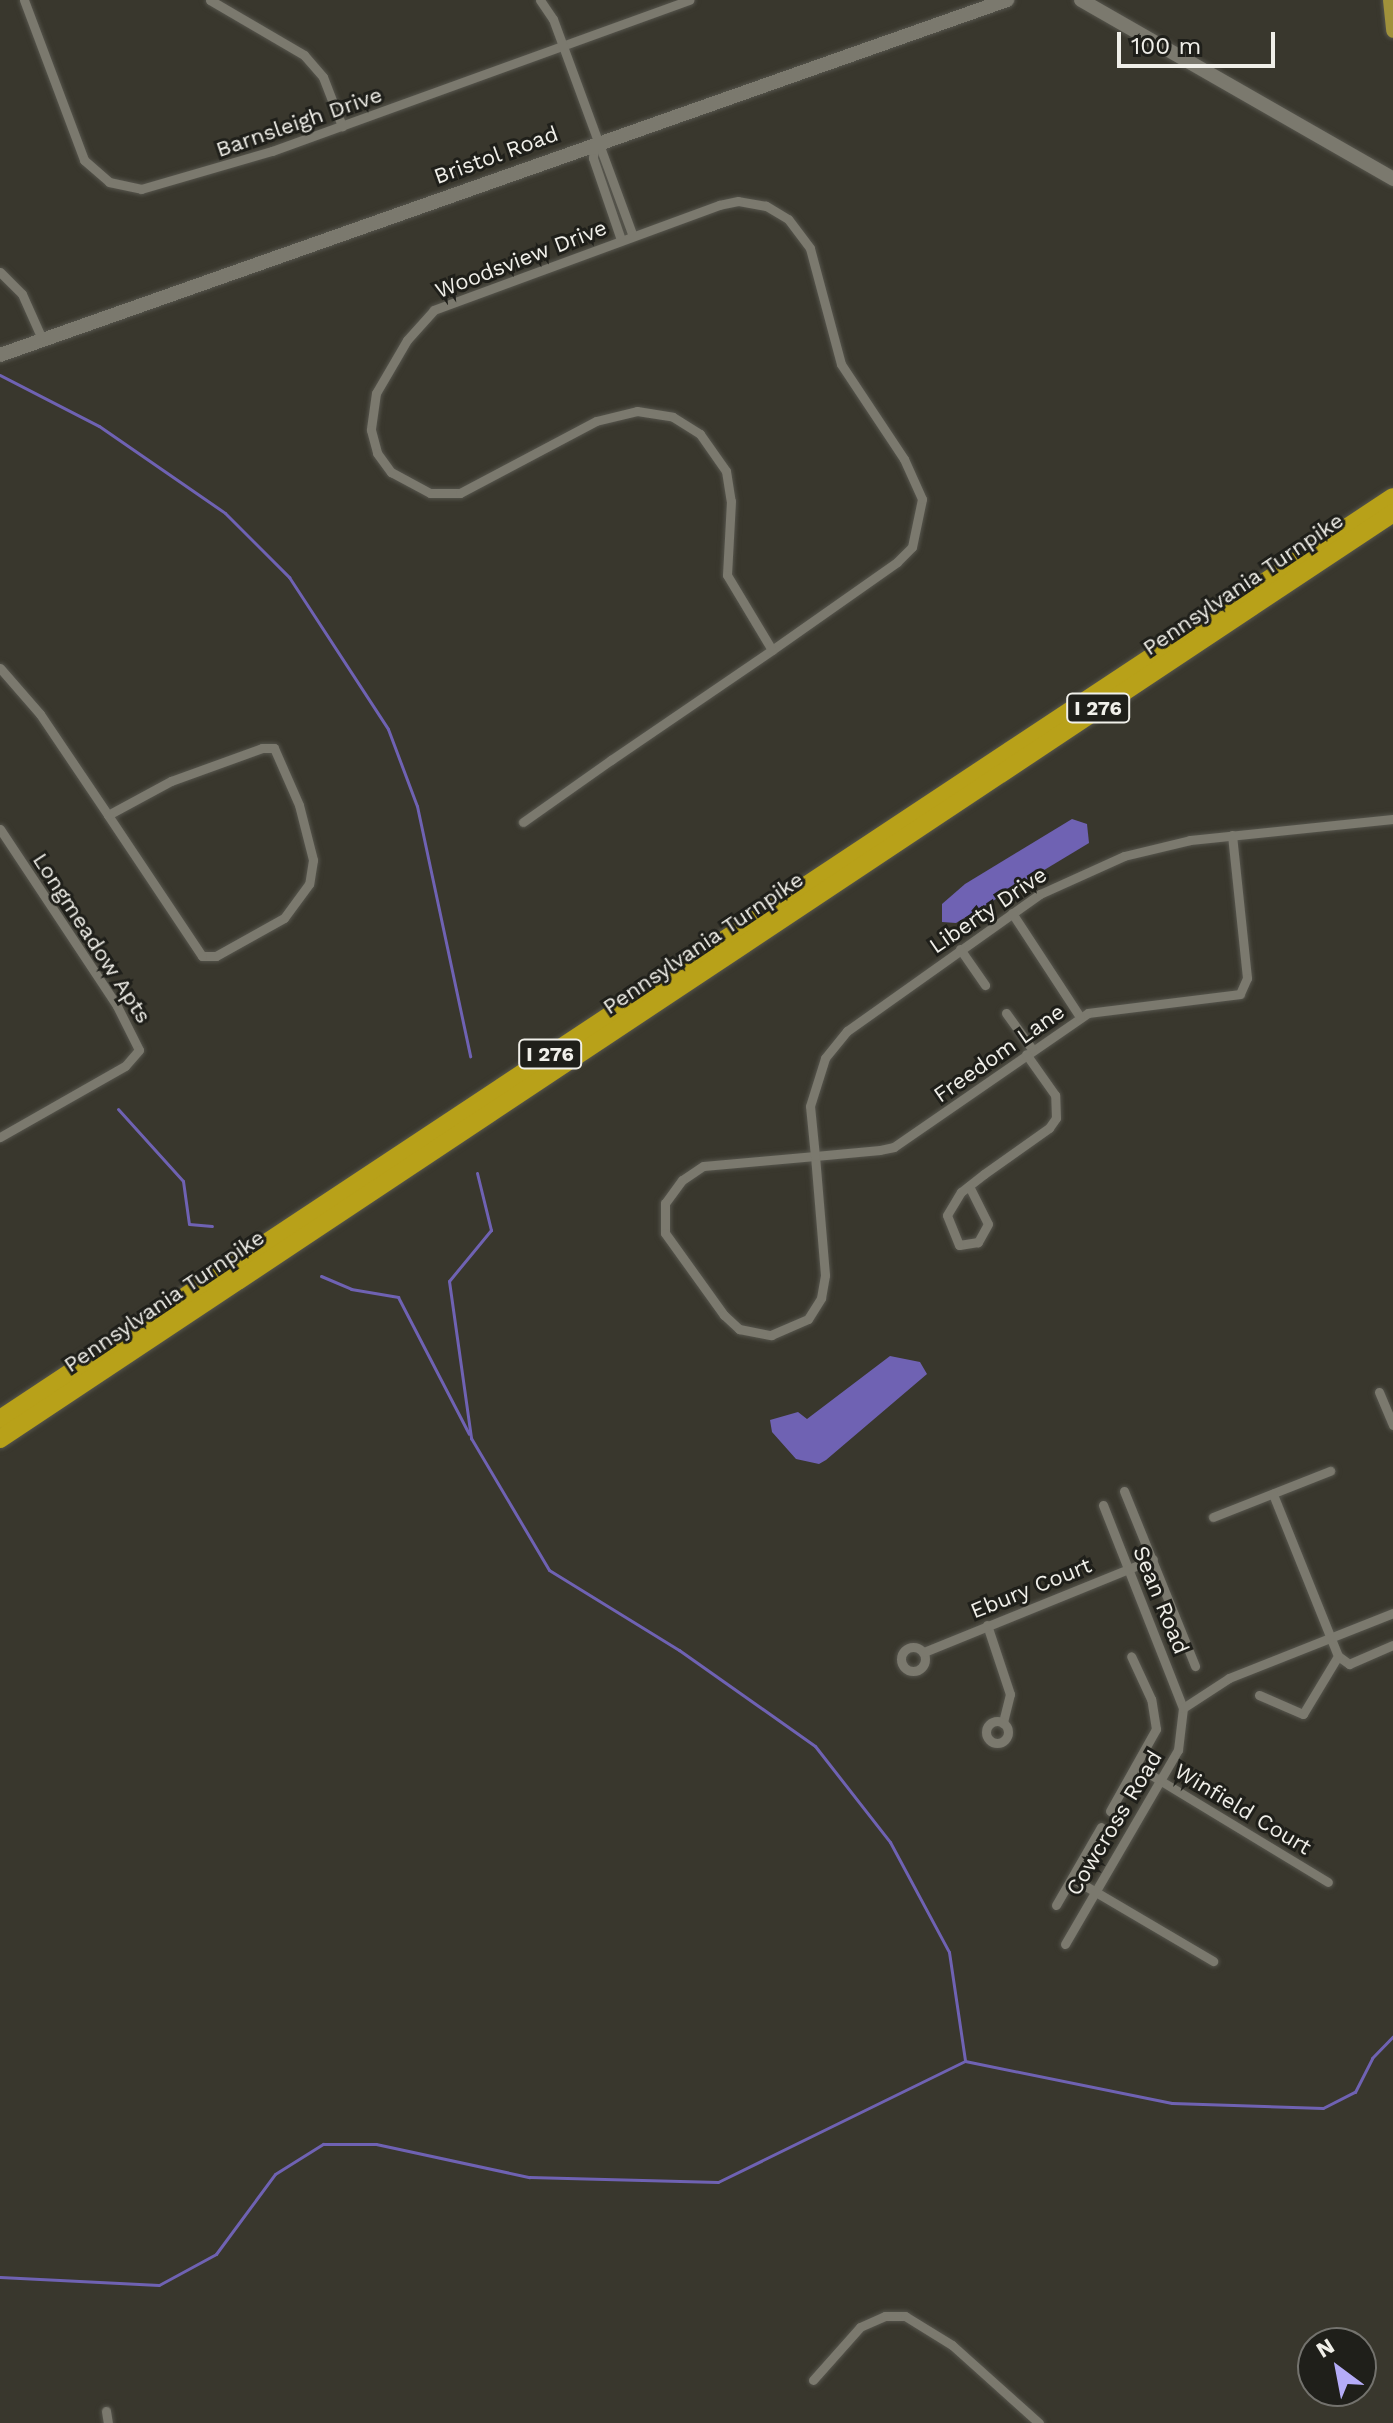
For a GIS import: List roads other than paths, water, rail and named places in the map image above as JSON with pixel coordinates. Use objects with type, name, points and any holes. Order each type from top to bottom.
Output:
[{"type":"highway","name":"Pennsylvania Turnpike","points":[[0,1419],[1393,497]]},
{"type":"highway","name":"Pennsylvania Turnpike","points":[[0,1439],[1393,513]]},
{"type":"main road","name":"Bristol Road","points":[[0,355],[1007,0]]},
{"type":"main road","points":[[1081,0],[1393,179]]},
{"type":"main road","points":[[1390,0],[1393,31]]},
{"type":"street","name":"Barnsleigh Drive","points":[[24,0],[79,151],[91,169],[109,182],[159,188],[564,48],[690,0]]},
{"type":"street","points":[[210,0],[304,55],[323,77],[342,126]]},
{"type":"street","points":[[540,0],[564,48],[595,143],[605,154],[633,236]]},
{"type":"street","points":[[595,143],[593,158],[621,240]]},
{"type":"street","name":"Woodsview Drive","points":[[523,822],[772,650],[905,555],[921,521],[918,485],[841,364],[810,248],[788,219],[758,204],[738,201],[621,240],[465,295],[427,316],[376,393],[373,442],[399,479],[430,493],[460,493],[596,421],[637,411],[673,417],[700,434],[726,471],[731,501],[727,575],[772,650]]},
{"type":"street","points":[[0,272],[28,303],[43,341]]},
{"type":"street","points":[[0,668],[40,714],[202,956],[216,956],[284,918],[309,884],[311,848],[274,748],[171,781],[108,815]]},
{"type":"street","name":"Liberty Drive","points":[[815,1156],[703,1166],[682,1180],[665,1203],[662,1216],[673,1251],[739,1329],[755,1335],[786,1332],[808,1319],[821,1298],[825,1275],[813,1089],[833,1045],[1012,913],[1062,882],[1124,856],[1232,835],[1393,819]]},
{"type":"street","name":"Longmeadow Apts","points":[[0,829],[117,1006],[139,1050],[125,1066],[0,1137]]},
{"type":"street","name":"Freedom Lane","points":[[815,1156],[894,1147],[1080,1017],[1113,1007],[1232,999],[1246,988],[1232,835]]},
{"type":"street","points":[[1012,913],[1080,1017]]},
{"type":"street","points":[[960,949],[985,985]]},
{"type":"street","points":[[969,1186],[988,1224],[978,1242],[959,1245],[947,1215],[969,1186],[1056,1118],[1055,1095],[1006,1013]]},
{"type":"street","points":[[1379,1392],[1393,1425]]},
{"type":"street","points":[[1213,1517],[1330,1471]]},
{"type":"street","points":[[1124,1491],[1195,1666]]},
{"type":"street","points":[[1273,1494],[1338,1656],[1349,1664],[1393,1645]]},
{"type":"street","name":"Sean Road","points":[[1103,1505],[1183,1708]]},
{"type":"street","name":"Ebury Court","points":[[924,1652],[1153,1559]]},
{"type":"street","points":[[1183,1708],[1229,1678],[1393,1613]]},
{"type":"street","points":[[987,1625],[1010,1694],[1003,1723]]},
{"type":"street","points":[[1110,1811],[1152,1744],[1155,1714],[1131,1656]]},
{"type":"street","points":[[1259,1695],[1303,1714],[1338,1656]]},
{"type":"street","name":"Cowcross Road","points":[[1065,1944],[1182,1739],[1183,1708]]},
{"type":"street","name":"Winfield Court","points":[[1138,1767],[1328,1882]]},
{"type":"street","points":[[1056,1905],[1101,1827]]},
{"type":"street","points":[[1072,1878],[1213,1961]]},
{"type":"street","points":[[813,2380],[860,2327],[896,2315],[927,2326],[1039,2423]]},
{"type":"street","points":[[106,2411],[108,2423]]},
{"type":"waterway","points":[[0,375],[99,426],[225,513],[289,577],[388,729],[417,806],[470,1056]]},
{"type":"waterway","points":[[118,1109],[183,1181],[189,1224],[212,1226]]},
{"type":"waterway","points":[[477,1173],[491,1230],[449,1281],[471,1438],[549,1570],[679,1650],[815,1746],[890,1842],[949,1952],[965,2061]]},
{"type":"waterway","points":[[321,1276],[351,1289],[398,1297],[469,1434]]},
{"type":"waterway","points":[[0,2277],[159,2285],[216,2254],[275,2174],[323,2144],[376,2144],[529,2177],[718,2182],[965,2061],[1172,2103],[1323,2108],[1355,2092],[1372,2058],[1393,2036]]}]
